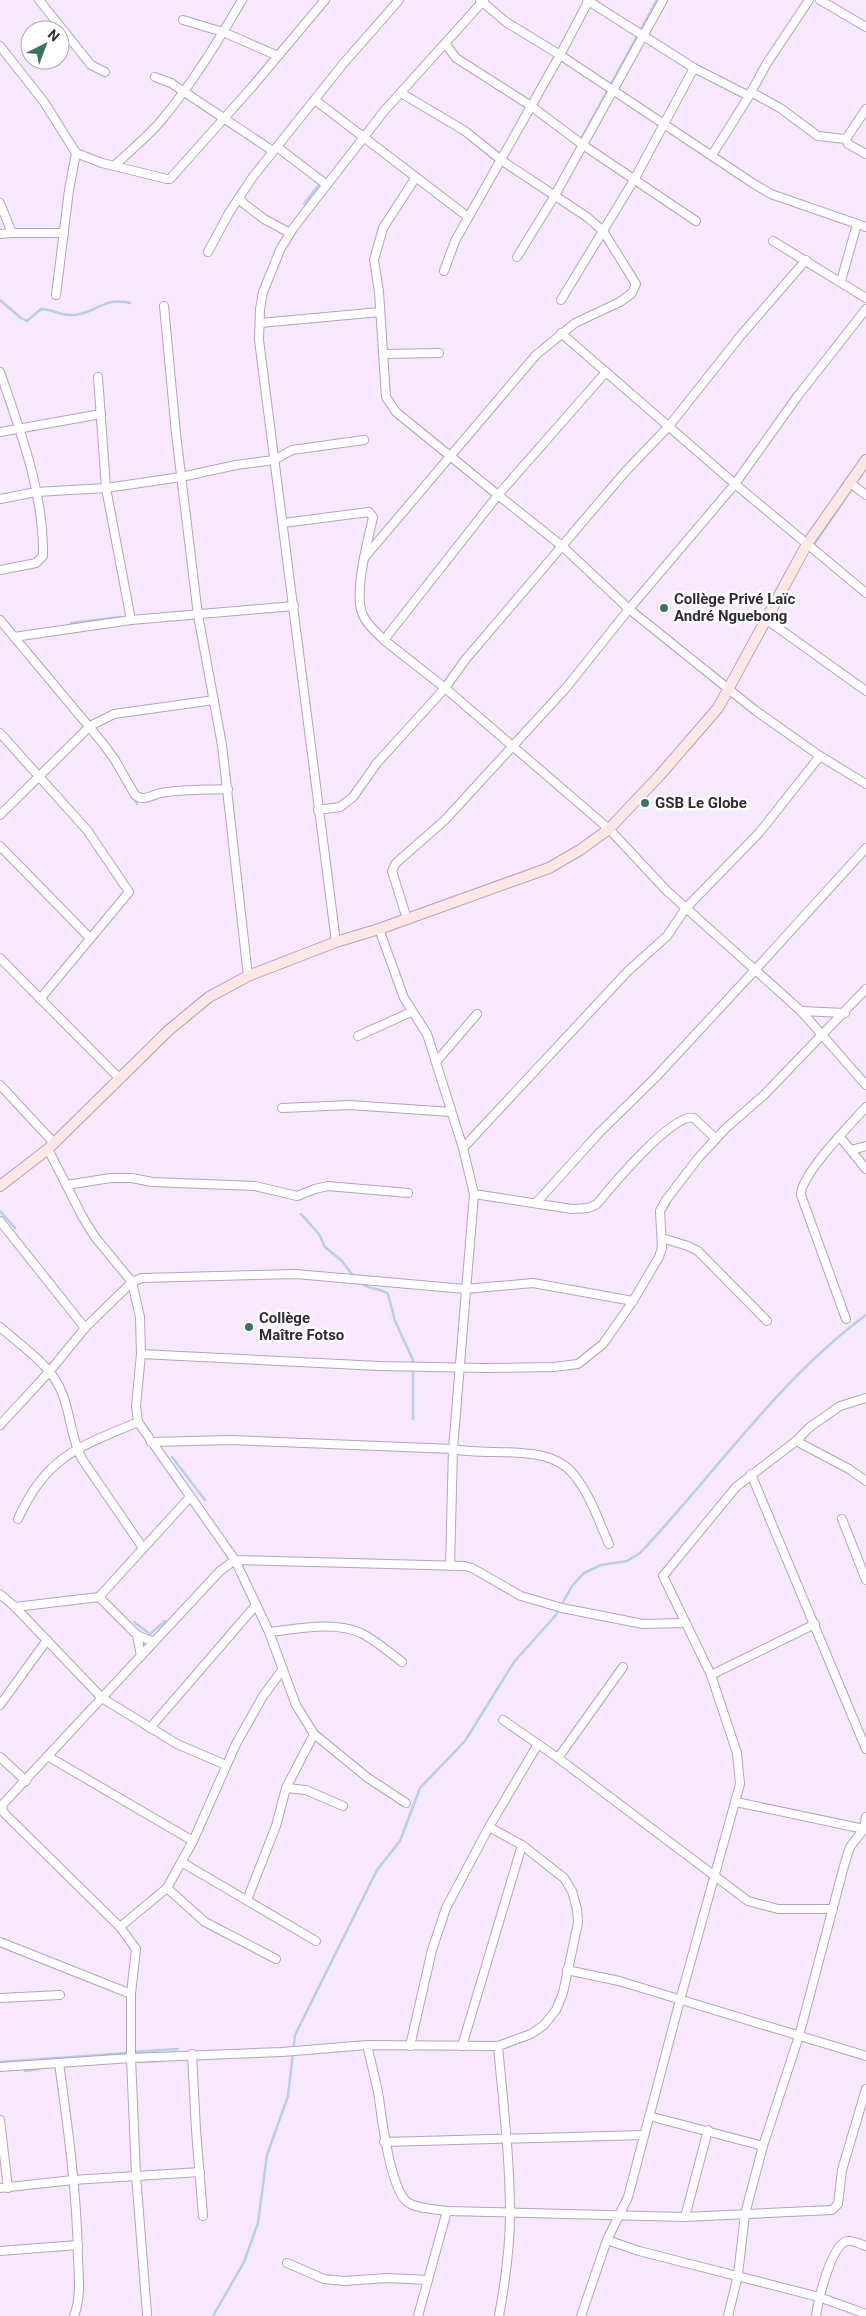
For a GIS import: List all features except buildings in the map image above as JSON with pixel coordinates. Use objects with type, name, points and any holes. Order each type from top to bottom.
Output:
[{"type":"main road","points":[[0,1186],[51,1146],[169,1030],[210,997],[248,976],[336,942],[379,929],[549,868],[580,850],[609,829],[660,775],[718,708],[807,544],[866,460]]},
{"type":"street","points":[[39,0],[91,65],[105,72]]},
{"type":"street","points":[[115,165],[159,123],[183,92],[210,55],[242,0]]},
{"type":"street","points":[[0,46],[44,102],[76,153],[102,162],[170,179],[224,119],[325,0]]},
{"type":"street","points":[[208,252],[238,199],[275,149],[399,0]]},
{"type":"street","points":[[336,942],[259,340],[263,292],[270,273],[290,233],[401,92],[482,0],[506,22],[560,55],[663,126],[712,155],[741,176],[771,194],[866,227]]},
{"type":"street","points":[[444,271],[455,241],[532,106],[588,0],[641,37],[694,68],[780,108],[818,136],[846,140],[848,144],[866,154]]},
{"type":"street","points":[[517,257],[554,197],[662,0]]},
{"type":"street","points":[[712,155],[750,94],[767,62],[809,0]]},
{"type":"street","points":[[820,0],[866,28]]},
{"type":"street","points":[[183,20],[223,32],[278,56]]},
{"type":"street","points":[[445,43],[456,58],[532,106],[583,145],[696,221]]},
{"type":"street","points":[[561,300],[634,180],[694,68]]},
{"type":"street","points":[[154,77],[171,83],[224,119],[275,149],[327,185]]},
{"type":"street","points":[[364,558],[536,354],[574,323],[620,302],[632,294],[636,288],[636,284],[603,231],[587,218],[501,160],[465,131],[401,92]]},
{"type":"street","points":[[315,100],[468,218]]},
{"type":"street","points":[[846,140],[866,109]]},
{"type":"street","points":[[56,294],[76,153]]},
{"type":"street","points":[[416,177],[384,228],[374,260],[386,397],[390,405],[562,546],[629,609],[756,711],[820,756],[866,784]]},
{"type":"street","points":[[238,199],[264,219],[290,233]]},
{"type":"street","points":[[0,203],[12,233]]},
{"type":"street","points":[[841,281],[857,224]]},
{"type":"street","points":[[0,234],[64,233]]},
{"type":"street","points":[[773,241],[866,298]]},
{"type":"street","points":[[318,810],[340,807],[353,797],[376,763],[445,688],[465,660],[625,472],[669,426],[742,334],[806,260]]},
{"type":"street","points":[[164,306],[181,477],[198,615],[228,789],[248,976]]},
{"type":"street","points":[[407,919],[392,868],[445,820],[566,688],[629,609],[735,484],[797,397],[866,309]]},
{"type":"street","points":[[260,323],[380,312]]},
{"type":"street","points":[[561,333],[735,484],[866,593]]},
{"type":"street","points":[[383,354],[439,353]]},
{"type":"street","points":[[0,372],[20,429],[36,492],[42,556],[36,563],[0,570]]},
{"type":"street","points":[[384,640],[498,495],[606,372]]},
{"type":"street","points":[[98,377],[106,488],[131,620]]},
{"type":"street","points":[[0,432],[101,414]]},
{"type":"street","points":[[0,499],[36,492],[106,488],[181,477],[236,465],[274,460],[292,450],[364,440]]},
{"type":"street","points":[[849,482],[866,495]]},
{"type":"street","points":[[283,523],[369,512],[372,517],[364,558],[360,603],[366,620],[384,640],[445,688],[609,829],[651,876],[801,1011],[866,1085]]},
{"type":"street","points":[[14,637],[131,620],[294,606]]},
{"type":"street","points":[[0,620],[30,653],[90,726],[115,760],[135,795],[139,798],[144,799],[160,793],[228,789]]},
{"type":"street","points":[[767,620],[866,691]]},
{"type":"street","points":[[0,814],[90,726],[114,714],[214,700]]},
{"type":"street","points":[[0,733],[87,830],[129,892],[40,999]]},
{"type":"street","points":[[463,1148],[628,971],[667,936],[686,908],[759,833],[820,756]]},
{"type":"street","points":[[0,846],[90,938]]},
{"type":"street","points":[[536,1204],[599,1133],[655,1078],[756,970],[866,848]]},
{"type":"street","points":[[379,929],[411,1012],[427,1034],[463,1148],[474,1194],[453,1449],[450,1566]]},
{"type":"street","points":[[0,958],[120,1079]]},
{"type":"street","points":[[141,1354],[379,1366],[554,1367],[578,1364],[603,1344],[633,1301],[659,1257],[662,1248],[660,1211],[666,1200],[716,1139],[764,1095],[823,1036],[866,989]]},
{"type":"street","points":[[801,1011],[845,1012]]},
{"type":"street","points":[[358,1036],[411,1012]]},
{"type":"street","points":[[436,1062],[478,1014]]},
{"type":"street","points":[[0,1085],[51,1146],[66,1185],[95,1237],[132,1282],[140,1317],[141,1354],[136,1406],[138,1422],[236,1560],[269,1632],[296,1705],[314,1734],[328,1747],[368,1778],[406,1803]]},
{"type":"street","points":[[282,1108],[350,1105],[451,1112]]},
{"type":"street","points":[[846,1319],[801,1195],[803,1183],[866,1107]]},
{"type":"street","points":[[474,1194],[572,1209],[588,1208],[597,1204],[641,1154],[683,1118],[694,1118],[716,1139]]},
{"type":"street","points":[[840,1137],[866,1169]]},
{"type":"street","points":[[850,1150],[866,1146]]},
{"type":"street","points":[[66,1185],[111,1178],[132,1178],[152,1182],[255,1186],[290,1196],[297,1196],[328,1186],[408,1193]]},
{"type":"street","points":[[0,1221],[85,1328]]},
{"type":"street","points":[[662,1238],[698,1251],[767,1322]]},
{"type":"street","points":[[0,1425],[49,1372],[85,1328],[132,1282],[152,1277],[296,1274],[465,1289],[533,1283],[633,1301]]},
{"type":"street","points":[[0,1327],[49,1372],[61,1391],[76,1448],[91,1475],[143,1548]]},
{"type":"street","points":[[581,2316],[607,2240],[628,2197],[740,1784],[737,1753],[711,1675],[664,1576],[736,1487],[796,1441],[810,1427],[840,1406],[866,1398]]},
{"type":"street","points":[[18,1519],[26,1500],[51,1468],[76,1448],[138,1422]]},
{"type":"street","points":[[151,1442],[230,1440],[453,1449],[471,1453],[538,1454],[562,1463],[575,1475],[609,1544]]},
{"type":"street","points":[[796,1441],[849,1469],[866,1481]]},
{"type":"street","points":[[751,1474],[866,1749]]},
{"type":"street","points":[[15,1607],[99,1597],[190,1497]]},
{"type":"street","points":[[842,1518],[866,1580]]},
{"type":"street","points":[[147,2314],[136,2175],[131,2058],[131,1994],[136,1949],[120,1927],[6,1814],[2,1809],[3,1804],[49,1757],[220,1571],[236,1560],[472,1568],[521,1596],[589,1614],[643,1624],[685,1623]]},
{"type":"street","points":[[0,1594],[15,1607],[102,1698],[177,1744],[226,1765]]},
{"type":"street","points":[[99,1597],[137,1635],[154,1642]]},
{"type":"street","points":[[150,1728],[256,1605]]},
{"type":"street","points":[[711,1675],[815,1624]]},
{"type":"street","points":[[269,1632],[329,1627],[351,1630],[362,1634],[402,1662]]},
{"type":"street","points":[[137,1635],[141,1656]]},
{"type":"street","points":[[0,1704],[47,1640]]},
{"type":"street","points":[[558,1758],[623,1667]]},
{"type":"street","points":[[120,1927],[167,1888],[193,1841],[226,1765],[252,1715],[283,1669]]},
{"type":"street","points":[[503,1720],[558,1758],[748,1901],[778,1909],[833,1909]]},
{"type":"street","points":[[247,1900],[276,1826],[286,1788],[314,1734]]},
{"type":"street","points":[[410,2046],[430,1959],[446,1908],[489,1827],[538,1744]]},
{"type":"street","points":[[0,1757],[26,1781]]},
{"type":"street","points":[[49,1757],[193,1841]]},
{"type":"street","points":[[286,1788],[306,1790],[343,1806]]},
{"type":"street","points":[[736,1802],[864,1829]]},
{"type":"street","points":[[728,2316],[738,2275],[745,2214],[762,2146],[798,2036],[850,1847],[864,1829],[866,1817]]},
{"type":"street","points":[[0,2068],[192,2054],[282,2052],[368,2045],[498,2046],[531,2034],[544,2025],[556,2010],[564,1993],[567,1970],[578,1923],[572,1891],[564,1878],[522,1845],[489,1827]]},
{"type":"street","points":[[462,2046],[522,1845]]},
{"type":"street","points":[[182,1863],[316,1940]]},
{"type":"street","points":[[167,1888],[204,1922],[276,1959]]},
{"type":"street","points":[[0,1942],[131,1994]]},
{"type":"street","points":[[567,1970],[619,1981],[866,2056]]},
{"type":"street","points":[[0,1998],[60,1996]]},
{"type":"street","points":[[368,2045],[378,2096],[384,2142],[400,2191],[408,2202],[447,2211],[685,2217],[832,2210],[836,2208],[842,2170],[866,2089]]},
{"type":"street","points":[[498,2046],[507,2140],[510,2214],[506,2267],[499,2316]]},
{"type":"street","points":[[192,2054],[203,2216]]},
{"type":"street","points":[[59,2063],[73,2180],[78,2245],[79,2286],[74,2316]]},
{"type":"street","points":[[649,2116],[708,2130],[762,2146]]},
{"type":"street","points":[[0,2120],[4,2188],[73,2180],[200,2172]]},
{"type":"street","points":[[685,2217],[708,2130]]},
{"type":"street","points":[[384,2142],[644,2135]]},
{"type":"street","points":[[418,2316],[447,2211]]},
{"type":"street","points":[[607,2240],[638,2251],[819,2297],[866,2314]]},
{"type":"street","points":[[816,2316],[819,2297],[826,2275],[841,2245],[852,2241],[866,2246]]},
{"type":"street","points":[[0,2251],[78,2245]]},
{"type":"street","points":[[287,2263],[309,2274],[330,2280],[387,2278],[428,2280]]},
{"type":"waterway","points":[[582,137],[657,0]]},
{"type":"waterway","points":[[599,122],[606,110]]},
{"type":"waterway","points":[[304,204],[321,182]]},
{"type":"waterway","points":[[0,300],[27,321],[41,309],[75,315],[90,311],[107,303],[130,303]]},
{"type":"waterway","points":[[813,546],[851,490]]},
{"type":"waterway","points":[[71,623],[120,617]]},
{"type":"waterway","points":[[134,797],[137,804]]},
{"type":"waterway","points":[[663,1214],[671,1200]]},
{"type":"waterway","points":[[0,1211],[15,1228]]},
{"type":"waterway","points":[[301,1214],[319,1234],[325,1247],[342,1261],[354,1277]]},
{"type":"waterway","points":[[360,1282],[367,1287],[382,1290],[388,1294],[395,1321],[413,1360],[413,1419]]},
{"type":"waterway","points":[[213,2316],[244,2262],[258,2223],[267,2155],[288,2096],[295,2035],[377,1870],[400,1841],[420,1788],[465,1741],[514,1662],[556,1615],[572,1586],[584,1573],[601,1565],[627,1561],[640,1553],[804,1368],[866,1315]]},
{"type":"waterway","points":[[172,1457],[205,1500]]},
{"type":"waterway","points":[[134,1622],[150,1634],[165,1621]]},
{"type":"waterway","points":[[133,2052],[178,2049]]},
{"type":"waterway","points":[[0,2062],[128,2053]]},
{"type":"waterway","points":[[134,2062],[161,2061]]},
{"type":"waterway","points":[[25,2071],[39,2069]]},
{"type":"place","name":"Collège Privé Laïc André Nguebong","points":[[664,608]]},
{"type":"place","name":"GSB Le Globe","points":[[645,803]]},
{"type":"place","name":"Collège Maître Fotso","points":[[249,1327]]}]
